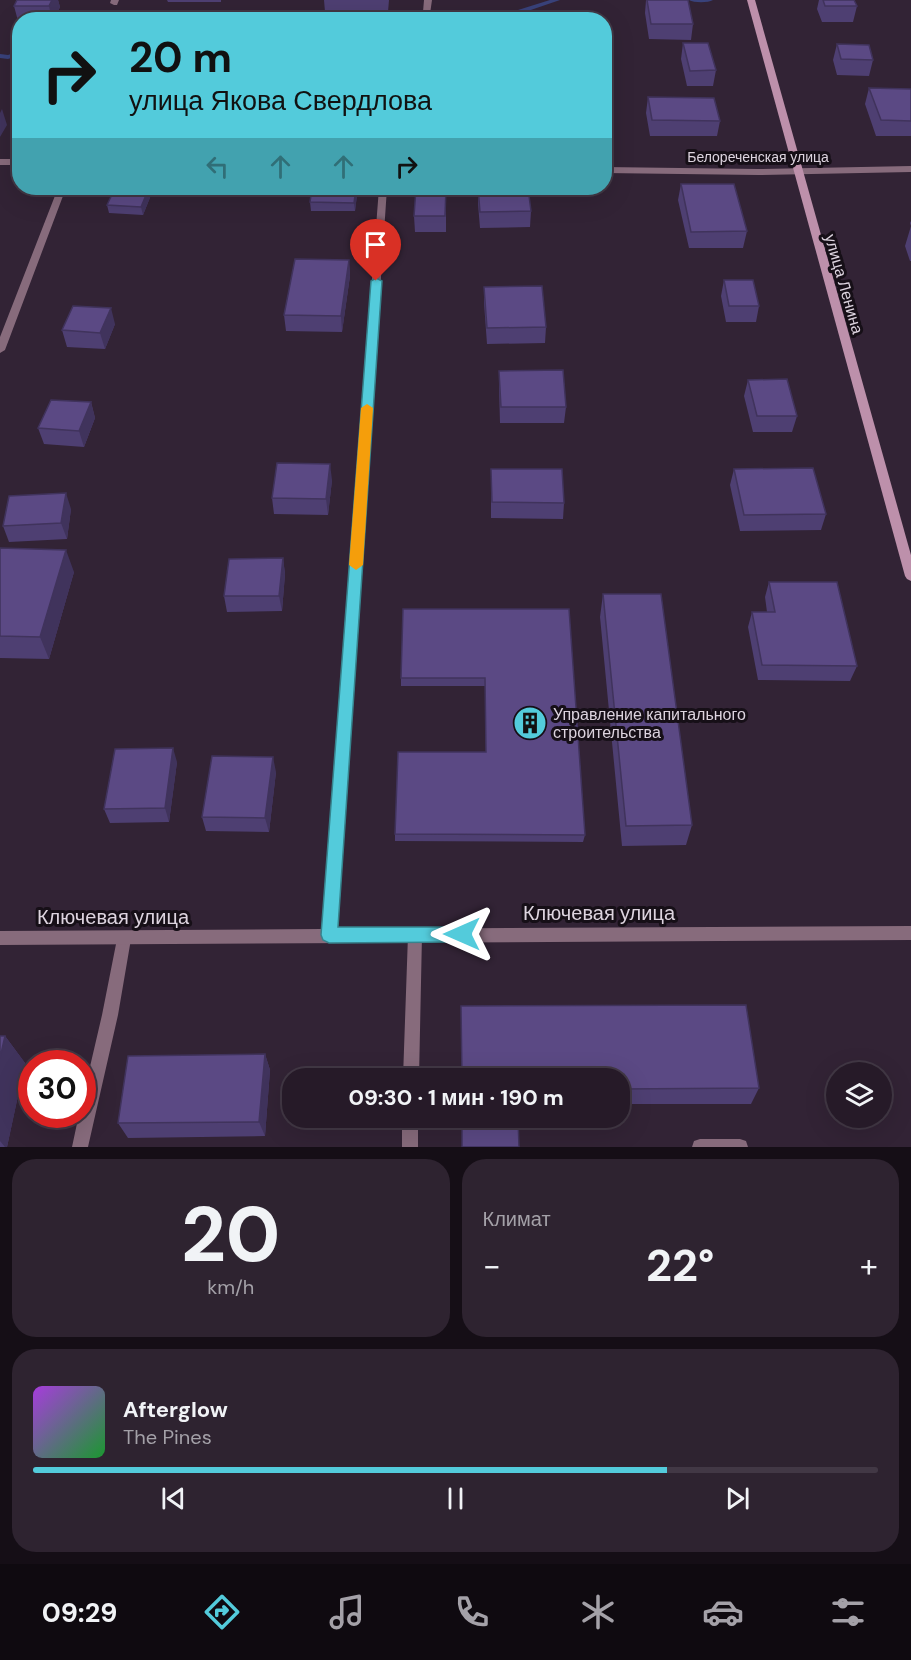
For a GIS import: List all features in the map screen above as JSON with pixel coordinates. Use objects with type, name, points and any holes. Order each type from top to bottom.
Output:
[{"type":"main road","name":"улица Ленина","points":[[751,0],[796,171],[911,576]]},
{"type":"street","points":[[427,12],[428,0]]},
{"type":"street","name":"Белореченская улица","points":[[612,170],[911,169]]},
{"type":"street","points":[[0,350],[59,195]]},
{"type":"street","points":[[329,935],[382,195]]},
{"type":"street","name":"Ключевая улица","points":[[0,938],[911,933]]},
{"type":"street","points":[[411,1068],[415,935]]},
{"type":"street","points":[[80,1147],[110,1015],[124,939]]},
{"type":"street","points":[[410,1128],[410,1147]]},
{"type":"street","points":[[700,1147],[740,1147]]},
{"type":"building","points":[[17,0],[52,0],[49,6],[14,6]]},
{"type":"building","points":[[647,0],[688,0],[693,24],[651,24]]},
{"type":"building","points":[[823,0],[854,0],[857,6],[825,6]]},
{"type":"building","points":[[683,43],[708,43],[716,70],[690,71]]},
{"type":"building","points":[[837,44],[869,45],[873,60],[841,59]]},
{"type":"building","points":[[869,88],[911,89],[911,121],[881,120]]},
{"type":"building","points":[[648,97],[714,98],[720,121],[652,120]]},
{"type":"building","points":[[681,184],[734,184],[747,231],[691,232]]},
{"type":"building","points":[[112,195],[146,195],[141,207],[107,205]]},
{"type":"building","points":[[311,195],[355,195],[354,203],[310,202]]},
{"type":"building","points":[[416,195],[446,195],[445,216],[414,216]]},
{"type":"building","points":[[479,195],[529,195],[531,211],[480,212]]},
{"type":"building","points":[[295,259],[349,260],[341,316],[284,315]]},
{"type":"building","points":[[724,280],[753,280],[759,306],[729,306]]},
{"type":"building","points":[[542,286],[546,327],[487,328],[484,287]]},
{"type":"building","points":[[73,306],[111,308],[100,333],[62,330]]},
{"type":"building","points":[[563,370],[566,407],[501,407],[499,371]]},
{"type":"building","points":[[787,379],[797,416],[757,416],[748,380]]},
{"type":"building","points":[[51,400],[91,402],[79,431],[38,428]]},
{"type":"building","points":[[277,463],[330,464],[326,499],[272,498]]},
{"type":"building","points":[[813,468],[826,514],[744,515],[734,469]]},
{"type":"building","points":[[491,469],[562,469],[564,503],[492,502]]},
{"type":"building","points":[[66,493],[61,523],[3,526],[9,496]]},
{"type":"building","points":[[0,548],[66,550],[40,637],[0,636]]},
{"type":"building","points":[[283,558],[279,596],[224,596],[229,559]]},
{"type":"building","points":[[769,582],[837,582],[857,666],[762,665],[752,612],[775,612]]},
{"type":"building","points":[[603,594],[661,594],[692,825],[626,826]]},
{"type":"building","name":"Управление капитального строительства","points":[[403,609],[569,609],[585,835],[395,834],[398,752],[486,752],[485,678],[401,678]]},
{"type":"building","points":[[173,748],[165,808],[104,809],[115,749]]},
{"type":"building","points":[[212,756],[273,757],[265,818],[202,817]]},
{"type":"building","points":[[746,1005],[759,1088],[630,1089],[630,1068],[462,1068],[461,1006]]},
{"type":"building","points":[[0,1036],[5,1036],[0,1058]]},
{"type":"building","points":[[265,1054],[259,1122],[118,1123],[128,1056]]},
{"type":"building","points":[[462,1128],[518,1128],[519,1147],[462,1147]]},
{"type":"waterway","points":[[519,12],[557,0]]},
{"type":"waterway","points":[[692,0],[710,0]]},
{"type":"waterway","points":[[0,56],[12,56]]},
{"type":"slow traffic","points":[[356,565],[367,408]]},
{"type":"place","name":"Управление капитального строительства","points":[[530,723]]},
{"type":"route","points":[[376,281],[329,935],[462,934]]}]
